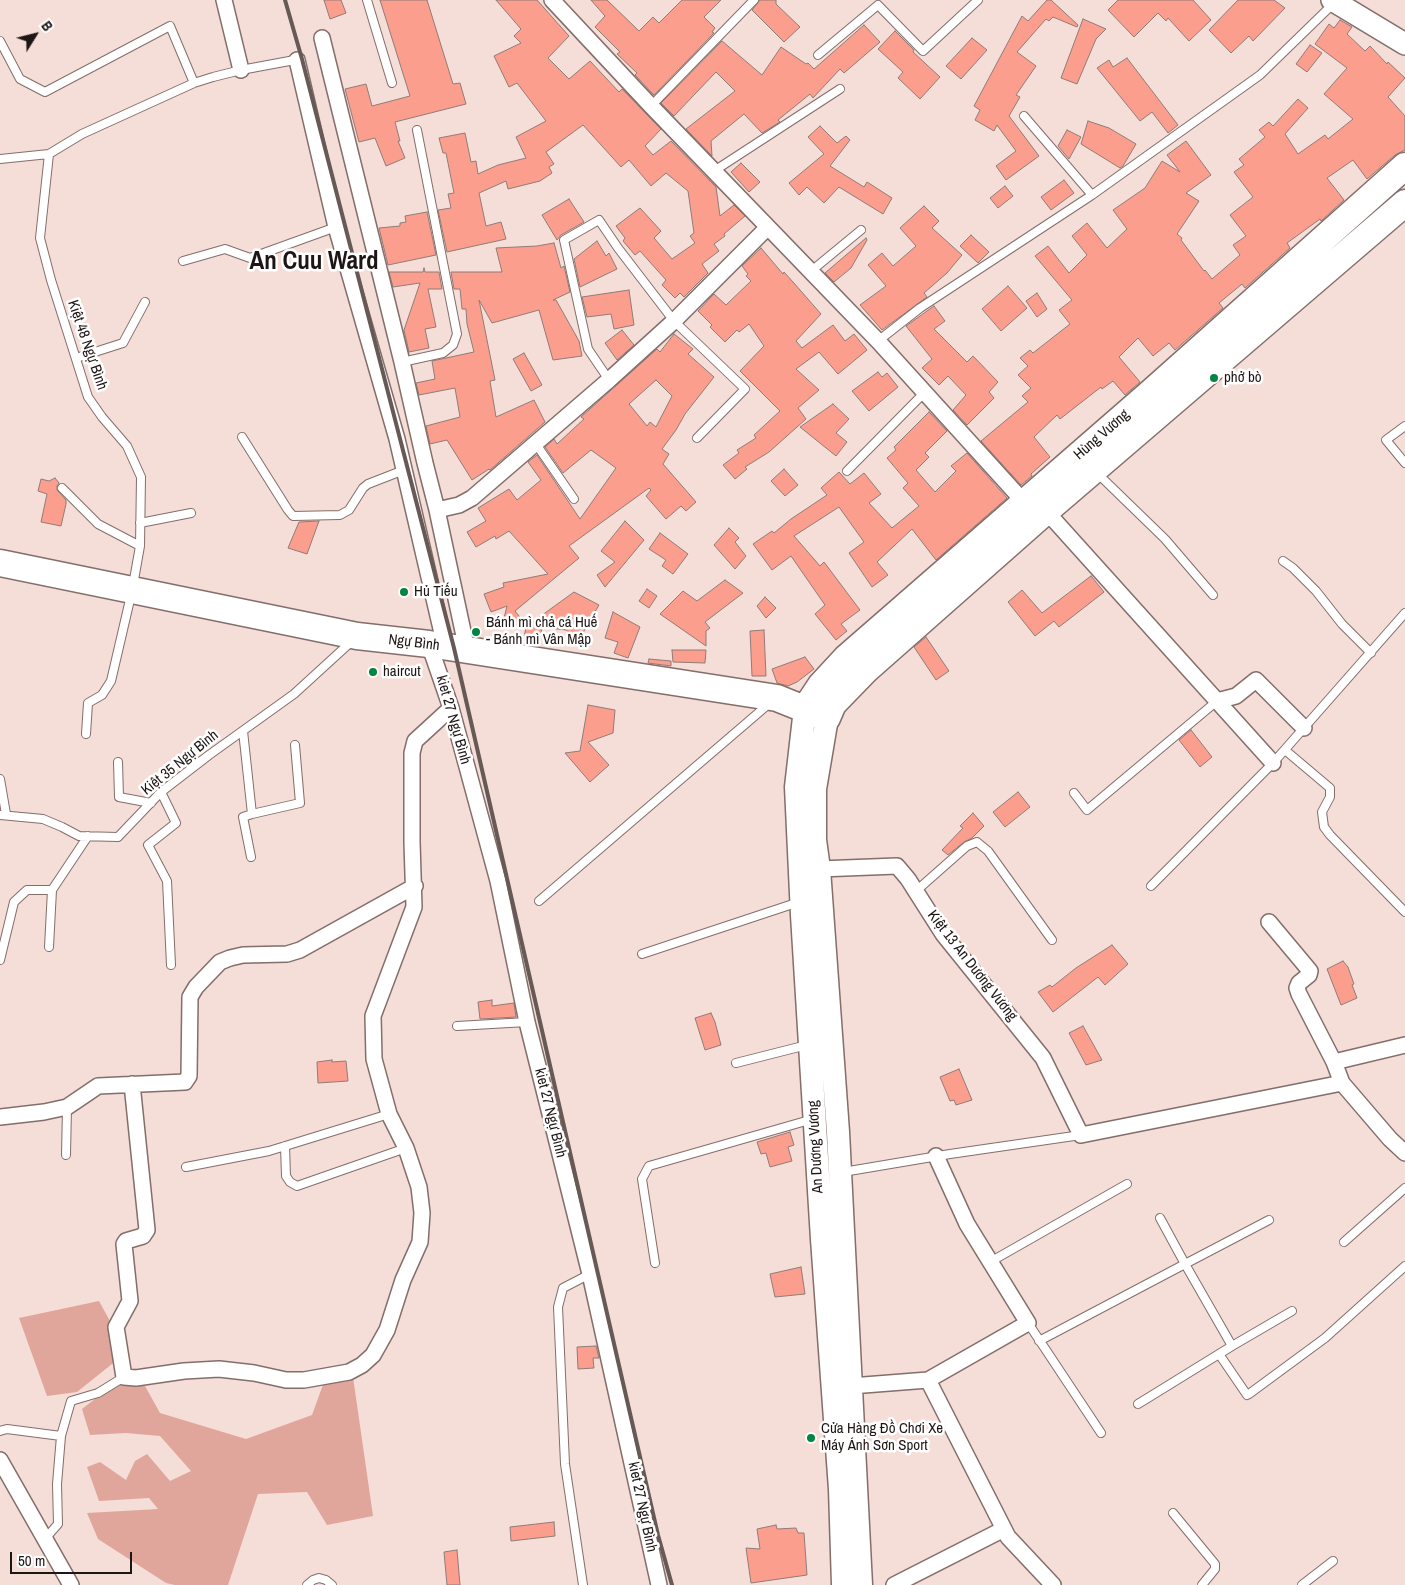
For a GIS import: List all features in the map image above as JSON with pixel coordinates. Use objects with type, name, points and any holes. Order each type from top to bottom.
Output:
[{"type":"highway","name":"Hùng Vương","points":[[816,713],[821,685],[846,658],[1035,506],[1148,395],[1405,166]]},
{"type":"highway","name":"Hùng Vương","points":[[1035,506],[1094,470],[1405,203]]},
{"type":"highway","name":"Ngự Bình","points":[[0,563],[357,636],[447,647],[776,698],[816,713]]},
{"type":"main road","name":"An Dương Vương","points":[[816,713],[816,840],[840,1172],[836,1302],[843,1585]]},
{"type":"main road","name":"An Dương Vương","points":[[816,713],[796,787],[801,902],[814,1118],[836,1302],[851,1386],[861,1585]]},
{"type":"street","points":[[224,0],[241,70]]},
{"type":"street","points":[[552,0],[767,228],[878,341],[924,393],[1035,506],[1273,763]]},
{"type":"street","points":[[1334,1],[1405,44]]},
{"type":"street","points":[[322,38],[437,510],[447,647]]},
{"type":"street","points":[[299,59],[336,226],[397,439],[447,647]]},
{"type":"street","points":[[437,510],[459,505],[472,498],[536,444],[674,321],[767,228]]},
{"type":"street","name":"kiet 27 Ngự Bình","points":[[447,647],[451,708],[498,882],[527,1022],[590,1274],[659,1585]]},
{"type":"street","points":[[1217,701],[1236,696],[1256,680],[1304,728]]},
{"type":"street","points":[[132,1084],[147,1230],[143,1236],[126,1241],[124,1244],[130,1302],[116,1327],[124,1377],[136,1378],[184,1371],[219,1369],[254,1373],[286,1380],[304,1380],[349,1372],[362,1365],[373,1355],[387,1330],[403,1280],[420,1242],[422,1213],[419,1187],[406,1148],[389,1114],[374,1059],[373,1016],[414,907],[412,753],[415,741],[451,708]]},
{"type":"street","name":"Kiệt 13 An Dương Vương","points":[[819,869],[897,866],[908,879],[943,934],[1043,1058],[1081,1135]]},
{"type":"street","points":[[0,1117],[44,1112],[67,1107],[98,1086],[185,1082],[189,1076],[190,997],[196,987],[220,962],[243,955],[287,954],[300,950],[415,886]]},
{"type":"street","points":[[1269,922],[1310,971],[1309,975],[1299,983],[1298,990],[1334,1062],[1342,1083],[1390,1139],[1405,1153]]},
{"type":"street","points":[[1334,1062],[1405,1045]]},
{"type":"street","points":[[1081,1135],[1342,1083]]},
{"type":"street","points":[[851,1386],[928,1380],[1028,1323],[957,1205],[936,1156]]},
{"type":"street","points":[[928,1380],[1008,1537],[1053,1585]]},
{"type":"street","points":[[0,1460],[72,1585]]},
{"type":"street","points":[[894,1585],[1004,1529]]},
{"type":"lane","points":[[367,0],[392,83]]},
{"type":"lane","points":[[651,106],[754,0]]},
{"type":"lane","points":[[818,55],[878,4],[923,51],[978,0]]},
{"type":"lane","points":[[878,341],[949,288],[1092,195],[1260,75],[1334,1]]},
{"type":"lane","points":[[0,41],[20,79],[45,92],[170,26],[194,83]]},
{"type":"lane","points":[[0,159],[49,154],[82,134],[194,83],[241,70],[299,59]]},
{"type":"lane","points":[[714,171],[840,89]]},
{"type":"lane","points":[[1024,116],[1092,195]]},
{"type":"lane","points":[[402,362],[443,353],[453,345],[458,334],[417,130]]},
{"type":"lane","name":"Kiệt 48 Ngự Bình","points":[[49,154],[40,238],[51,280],[88,397],[102,417],[127,446],[141,476],[140,546],[132,591],[111,681],[102,695],[88,703],[86,734]]},
{"type":"lane","points":[[608,380],[588,349],[564,240],[599,220],[674,321],[745,389],[697,438]]},
{"type":"lane","points":[[183,261],[225,248],[250,258],[336,226]]},
{"type":"lane","points":[[810,272],[861,230]]},
{"type":"lane","points":[[76,358],[123,343],[145,302]]},
{"type":"lane","points":[[848,471],[924,393]]},
{"type":"lane","points":[[1405,426],[1386,440],[1405,462]]},
{"type":"lane","points":[[242,437],[293,516],[340,515],[349,510],[363,488],[368,484],[404,470]]},
{"type":"lane","points":[[536,444],[574,499]]},
{"type":"lane","points":[[1094,470],[1164,540],[1213,595]]},
{"type":"lane","points":[[62,488],[98,524],[140,546]]},
{"type":"lane","points":[[140,523],[191,513]]},
{"type":"lane","points":[[1283,561],[1293,568],[1316,592],[1342,624],[1371,653]]},
{"type":"lane","points":[[1151,886],[1273,763],[1405,613]]},
{"type":"lane","name":"Kiệt 35 Ngự Bình","points":[[3,815],[43,819],[62,826],[79,836],[118,837],[162,792],[294,694],[357,636]]},
{"type":"lane","points":[[539,901],[776,698]]},
{"type":"lane","points":[[1074,793],[1087,810],[1217,701]]},
{"type":"lane","points":[[243,731],[252,814]]},
{"type":"lane","points":[[251,857],[244,817],[300,803],[295,745]]},
{"type":"lane","points":[[1285,750],[1330,788],[1330,797],[1322,812],[1324,827],[1405,912]]},
{"type":"lane","points":[[118,762],[119,797],[150,803]]},
{"type":"lane","points":[[0,780],[3,815]]},
{"type":"lane","points":[[162,792],[176,823],[148,845],[167,880],[172,965]]},
{"type":"lane","points":[[49,947],[52,890],[88,836]]},
{"type":"lane","points":[[916,891],[967,846],[977,842],[988,851],[1052,940]]},
{"type":"lane","points":[[0,960],[14,902],[27,890],[52,890]]},
{"type":"lane","points":[[642,954],[801,902]]},
{"type":"lane","points":[[457,1026],[527,1022]]},
{"type":"lane","points":[[736,1063],[810,1045]]},
{"type":"lane","points":[[66,1155],[67,1107]]},
{"type":"lane","points":[[186,1167],[269,1151],[389,1114]]},
{"type":"lane","points":[[655,1263],[642,1178],[649,1166],[814,1118]]},
{"type":"lane","points":[[840,1172],[1081,1135]]},
{"type":"lane","points":[[285,1146],[286,1176],[290,1182],[297,1186],[406,1148]]},
{"type":"lane","points":[[990,1262],[1127,1184]]},
{"type":"lane","points":[[1344,1242],[1405,1188]]},
{"type":"lane","points":[[1160,1218],[1232,1346]]},
{"type":"lane","points":[[1039,1341],[1269,1220]]},
{"type":"lane","points":[[1219,1354],[1247,1395],[1325,1338],[1394,1278],[1405,1266]]},
{"type":"lane","points":[[583,1585],[566,1464],[558,1307],[563,1288],[590,1274]]},
{"type":"lane","points":[[1138,1404],[1292,1311]]},
{"type":"lane","points":[[1028,1323],[1101,1433]]},
{"type":"lane","points":[[45,1539],[58,1524],[57,1484],[61,1436],[71,1401],[98,1393],[124,1377]]},
{"type":"lane","points":[[0,1431],[7,1429],[61,1436]]},
{"type":"lane","points":[[1173,1513],[1215,1564],[1215,1569],[1202,1585]]},
{"type":"lane","points":[[1302,1585],[1333,1561]]},
{"type":"lane","points":[[307,1585],[319,1578],[326,1580],[332,1585]]},
{"type":"shaded area","points":[[99,1301],[127,1352],[77,1392],[47,1396],[19,1318]]},
{"type":"shaded area","points":[[135,1368],[160,1413],[246,1439],[312,1415],[324,1382],[353,1377],[373,1516],[327,1525],[307,1492],[258,1494],[228,1585],[175,1585],[166,1583],[98,1539],[87,1513],[158,1509],[149,1498],[99,1501],[87,1467],[100,1462],[126,1480],[135,1461],[147,1454],[170,1481],[191,1471],[160,1436],[126,1433],[90,1435],[82,1409]]},
{"type":"building","points":[[324,0],[341,0],[346,13],[330,19]]},
{"type":"building","points":[[380,0],[427,0],[453,84],[460,83],[466,104],[395,122],[400,141],[398,141],[405,158],[386,166],[375,138],[359,142],[345,89],[366,84],[372,106],[410,96]]},
{"type":"building","points":[[496,0],[537,0],[569,36],[548,58],[569,79],[590,61],[619,92],[622,89],[661,129],[645,146],[653,155],[671,141],[716,187],[720,216],[734,205],[745,216],[714,244],[719,251],[702,264],[708,273],[684,297],[680,293],[675,298],[662,285],[666,280],[640,251],[635,255],[623,241],[625,238],[616,226],[640,208],[661,231],[654,238],[672,259],[695,243],[690,236],[694,233],[688,191],[666,173],[651,186],[629,160],[621,167],[583,125],[546,152],[554,164],[549,167],[552,173],[540,181],[508,189],[506,181],[479,193],[486,226],[501,222],[506,239],[447,252],[438,210],[451,208],[448,194],[454,193],[446,153],[443,153],[439,138],[465,133],[471,162],[476,161],[478,174],[498,165],[526,158],[516,137],[546,121],[517,83],[509,87],[494,56],[521,43],[514,36],[521,29]]},
{"type":"building","points":[[591,0],[607,0],[639,31],[653,17],[659,23],[682,0],[721,0],[704,17],[715,28],[712,32],[714,33],[654,95],[635,75],[637,73],[617,54],[620,52],[595,27],[605,16]]},
{"type":"building","points":[[760,0],[776,0],[776,4],[800,27],[784,42],[752,10]]},
{"type":"building","points":[[1047,0],[1051,0],[1078,25],[1077,27],[1053,17],[1049,21],[1046,19],[1017,52],[1036,66],[1016,95],[1020,97],[1009,116],[1039,156],[1006,180],[996,166],[1016,151],[997,125],[994,131],[975,120],[980,110],[974,106],[1022,16],[1028,21]]},
{"type":"building","points":[[1118,0],[1193,0],[1211,20],[1189,41],[1168,18],[1166,21],[1158,13],[1134,37],[1108,10]]},
{"type":"building","points":[[1238,0],[1274,0],[1285,8],[1253,41],[1249,36],[1231,53],[1209,30]]},
{"type":"building","points":[[1083,19],[1106,29],[1096,39],[1077,84],[1061,78]]},
{"type":"building","points":[[1340,20],[1352,27],[1347,34],[1365,51],[1370,46],[1387,64],[1388,62],[1405,78],[1388,97],[1405,116],[1405,150],[1395,155],[1367,179],[1353,160],[1327,178],[1344,200],[1321,221],[1320,219],[1287,243],[1290,248],[1245,288],[1242,284],[1219,303],[1223,308],[1175,350],[1169,343],[1153,356],[1138,338],[1119,357],[1140,382],[1125,395],[1113,381],[1102,389],[1101,387],[1060,419],[1057,415],[1034,437],[1050,457],[1021,485],[981,441],[1028,402],[1022,396],[1031,388],[1018,375],[1028,366],[1020,358],[1030,350],[1033,353],[1070,324],[1059,310],[1072,300],[1035,256],[1048,246],[1069,273],[1087,255],[1072,236],[1087,223],[1107,248],[1127,229],[1113,210],[1145,188],[1162,161],[1180,172],[1167,155],[1186,141],[1211,175],[1186,193],[1199,201],[1177,234],[1212,279],[1240,255],[1233,245],[1246,236],[1230,215],[1253,197],[1234,172],[1244,165],[1239,159],[1265,137],[1259,130],[1269,122],[1273,126],[1298,99],[1308,108],[1285,134],[1298,154],[1325,135],[1328,139],[1353,119],[1324,94],[1347,68],[1315,44],[1329,24],[1334,28]]},
{"type":"building","points":[[864,25],[880,42],[844,73],[840,69],[813,98],[810,94],[778,120],[780,122],[762,133],[744,114],[711,141],[712,156],[686,129],[735,91],[716,72],[674,116],[661,103],[722,41],[762,75],[781,47],[806,64],[808,63],[814,69]]},
{"type":"building","points":[[895,31],[914,50],[913,52],[940,77],[920,99],[898,78],[903,72],[878,49]]},
{"type":"building","points":[[972,38],[987,50],[961,79],[946,66]]},
{"type":"building","points":[[1310,45],[1322,53],[1307,72],[1296,64]]},
{"type":"building","points":[[1127,58],[1178,125],[1168,133],[1152,112],[1140,121],[1097,68],[1109,60],[1113,67]]},
{"type":"building","points":[[1088,121],[1109,128],[1136,144],[1123,166],[1120,168],[1081,144]]},
{"type":"building","points":[[820,126],[837,143],[846,136],[850,140],[830,166],[864,187],[867,182],[892,198],[883,214],[839,187],[824,203],[807,187],[799,195],[789,183],[824,154],[808,137]]},
{"type":"building","points":[[1067,130],[1081,137],[1069,159],[1058,146]]},
{"type":"building","points":[[741,163],[760,182],[749,192],[731,172]]},
{"type":"building","points":[[1064,180],[1074,193],[1051,210],[1041,197]]},
{"type":"building","points":[[1005,186],[1013,196],[998,208],[990,198]]},
{"type":"building","points":[[569,199],[584,222],[561,235],[557,240],[542,215]]},
{"type":"building","points":[[924,206],[939,221],[932,228],[962,255],[947,273],[924,293],[927,297],[882,330],[860,305],[886,286],[868,265],[882,253],[893,266],[916,246],[900,228]]},
{"type":"building","points":[[427,212],[436,255],[388,265],[379,228],[400,226],[400,223],[406,222],[405,216]]},
{"type":"building","points":[[971,235],[989,252],[978,263],[960,246]]},
{"type":"building","points":[[866,238],[867,240],[851,268],[834,282],[825,273]]},
{"type":"building","points":[[597,241],[606,256],[609,253],[617,269],[580,287],[574,259]]},
{"type":"building","points":[[554,243],[561,268],[564,266],[570,292],[553,300],[556,300],[579,341],[582,356],[553,360],[539,310],[492,323],[479,300],[495,380],[490,381],[496,417],[534,400],[545,422],[490,470],[472,480],[447,440],[430,444],[426,426],[460,417],[455,388],[419,395],[416,383],[435,379],[432,361],[474,352],[467,324],[466,309],[462,309],[460,289],[454,289],[451,272],[502,272],[496,248],[537,246]]},
{"type":"building","points":[[761,248],[821,314],[796,341],[802,348],[833,325],[845,341],[854,334],[867,350],[838,374],[819,352],[796,369],[819,390],[798,408],[806,419],[769,452],[745,467],[747,469],[735,479],[723,465],[739,453],[737,450],[756,438],[754,435],[780,411],[740,371],[764,346],[749,324],[739,332],[737,330],[725,342],[698,311],[714,294],[726,305],[751,281],[746,276],[748,274],[742,266]]},
{"type":"building","points":[[424,268],[425,272],[439,272],[442,289],[428,289],[436,327],[425,329],[429,348],[409,352],[404,330],[420,283],[393,287],[389,272],[423,272]]},
{"type":"building","points":[[1008,286],[1027,308],[1001,331],[982,309]]},
{"type":"building","points":[[629,290],[634,325],[614,329],[611,314],[587,317],[582,297]]},
{"type":"building","points":[[1037,293],[1047,309],[1037,317],[1026,301]]},
{"type":"building","points":[[934,306],[945,321],[934,329],[967,362],[973,356],[998,382],[989,392],[994,398],[967,425],[953,410],[966,395],[948,376],[939,385],[922,368],[932,359],[906,326]]},
{"type":"building","points":[[622,330],[634,345],[617,360],[605,343]]},
{"type":"building","points":[[674,334],[693,349],[688,354],[714,377],[685,414],[662,449],[669,454],[663,464],[696,502],[686,511],[681,506],[666,519],[646,496],[651,490],[649,488],[569,546],[579,558],[515,611],[527,626],[574,592],[599,605],[580,638],[566,630],[542,627],[539,646],[523,643],[526,627],[503,622],[507,606],[491,612],[484,594],[504,587],[503,583],[548,574],[509,531],[496,539],[495,536],[476,547],[467,532],[486,521],[478,508],[509,489],[517,500],[541,480],[528,462],[537,455],[580,519],[616,468],[591,450],[563,473],[545,447],[554,439],[557,444],[584,419],[581,417],[657,349],[660,352]],"holes":[[[656,380],[672,396],[656,427],[650,422],[647,426],[629,404]]]},
{"type":"building","points":[[524,353],[542,385],[531,391],[513,359]]},
{"type":"building","points":[[878,372],[882,377],[887,373],[898,387],[869,411],[852,391]]},
{"type":"building","points":[[833,404],[849,419],[836,433],[847,442],[836,456],[800,427]]},
{"type":"building","points":[[929,412],[947,431],[925,453],[929,457],[916,470],[935,492],[956,471],[951,466],[967,453],[1007,498],[936,560],[912,529],[877,562],[888,575],[872,587],[849,553],[864,542],[839,507],[794,536],[820,566],[824,562],[860,610],[841,624],[847,631],[836,640],[815,614],[825,605],[791,556],[772,570],[753,544],[772,531],[774,533],[827,495],[821,488],[839,472],[850,484],[864,473],[881,494],[869,503],[892,528],[919,506],[903,488],[908,483],[887,458],[896,450],[894,447]]},
{"type":"building","points":[[784,469],[798,485],[785,496],[771,481]]},
{"type":"building","points":[[55,478],[59,483],[57,490],[66,500],[61,526],[41,522],[47,494],[38,491],[41,479],[49,481]]},
{"type":"building","points":[[319,521],[307,554],[288,548],[299,522]]},
{"type":"building","points":[[625,521],[644,540],[605,587],[597,575],[615,562],[601,551]]},
{"type":"building","points":[[729,528],[739,538],[735,542],[746,556],[735,569],[714,545]]},
{"type":"building","points":[[660,533],[688,554],[673,574],[662,566],[666,560],[649,549]]},
{"type":"building","points":[[1091,576],[1104,592],[1059,627],[1054,621],[1035,636],[1008,602],[1022,590],[1042,613]]},
{"type":"building","points":[[725,580],[743,593],[705,622],[710,628],[706,631],[706,646],[660,614],[683,591],[697,601]]},
{"type":"building","points":[[647,589],[657,596],[649,608],[639,601]]},
{"type":"building","points":[[765,597],[776,608],[766,618],[757,606]]},
{"type":"building","points":[[613,612],[640,627],[628,658],[614,653],[618,642],[605,638]]},
{"type":"building","points":[[764,630],[766,676],[752,676],[750,631]]},
{"type":"building","points":[[926,637],[949,671],[936,680],[914,647]]},
{"type":"building","points":[[672,650],[706,650],[705,663],[673,662]]},
{"type":"building","points":[[805,657],[814,669],[797,682],[788,686],[777,683],[772,669]]},
{"type":"building","points":[[649,659],[671,661],[671,666],[648,663]]},
{"type":"building","points":[[588,705],[615,710],[613,733],[588,742],[609,765],[590,782],[565,753],[580,751]]},
{"type":"building","points":[[1191,730],[1212,757],[1200,767],[1179,740]]},
{"type":"building","points":[[1018,792],[1030,807],[1005,827],[993,812]]},
{"type":"building","points":[[973,813],[984,826],[972,838],[948,855],[942,850],[963,828],[960,826]]},
{"type":"building","points":[[1112,945],[1128,964],[1105,985],[1098,977],[1053,1012],[1038,992],[1050,985],[1052,987],[1076,968]]},
{"type":"building","points":[[1343,961],[1348,967],[1357,998],[1341,1005],[1327,969]]},
{"type":"building","points":[[492,1000],[492,1006],[514,1003],[516,1017],[480,1019],[478,1002]]},
{"type":"building","points":[[711,1013],[721,1045],[705,1050],[695,1018]]},
{"type":"building","points":[[1083,1026],[1102,1060],[1086,1065],[1069,1033]]},
{"type":"building","points":[[332,1060],[332,1062],[346,1061],[348,1081],[318,1083],[317,1062]]},
{"type":"building","points":[[959,1069],[972,1100],[956,1105],[954,1100],[950,1101],[940,1077]]},
{"type":"building","points":[[790,1132],[794,1145],[788,1147],[792,1161],[770,1167],[766,1153],[761,1154],[757,1142]]},
{"type":"building","points":[[801,1267],[805,1294],[775,1297],[770,1274]]},
{"type":"building","points":[[596,1346],[599,1358],[593,1358],[594,1368],[578,1369],[577,1347]]},
{"type":"building","points":[[554,1522],[555,1536],[511,1541],[510,1527]]},
{"type":"building","points":[[776,1525],[777,1529],[796,1528],[798,1533],[804,1533],[807,1575],[751,1583],[746,1548],[760,1549],[757,1529]]},
{"type":"building","points":[[457,1550],[460,1585],[447,1585],[444,1552]]},
{"type":"railway","points":[[285,0],[302,59],[454,648],[658,1535],[672,1585]]},
{"type":"place","name":"phở bò","points":[[1214,378]]},
{"type":"place","name":"Hủ Tiếu","points":[[404,592]]},
{"type":"place","name":"Bánh mì chả cá Huế - Bánh mì Vân Mập","points":[[476,632]]},
{"type":"place","name":"haircut","points":[[373,672]]},
{"type":"place","name":"Cửa Hàng Đồ Chơi Xe Máy Ánh Sơn Sport","points":[[811,1438]]},
{"type":"district","name":"An Cuu Ward","points":[[314,262]]}]
